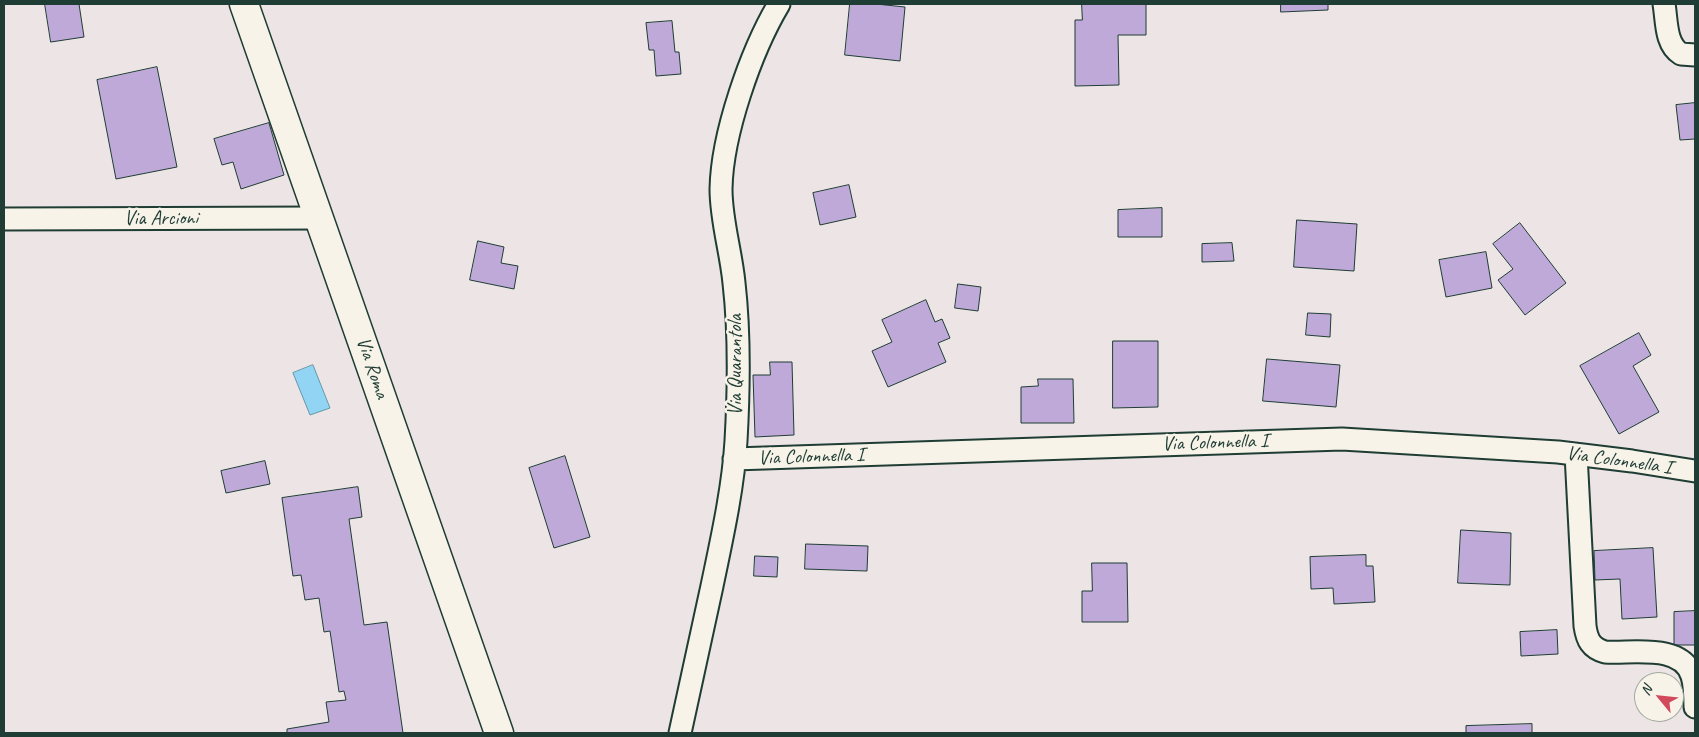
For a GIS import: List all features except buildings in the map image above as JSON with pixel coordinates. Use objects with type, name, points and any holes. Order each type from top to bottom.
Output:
[{"type":"main road","name":"Via Roma","points":[[244,4],[499,733]]},
{"type":"street","name":"Via Quarantola","points":[[680,733],[720,547],[734,459],[738,402],[738,329],[734,280],[722,205],[723,162],[734,115],[746,77],[779,4]]},
{"type":"street","points":[[1664,4],[1668,35],[1672,47],[1681,54],[1695,55]]},
{"type":"street","name":"Via Arcioni","points":[[4,219],[319,218]]},
{"type":"street","name":"Via Colonnella I","points":[[734,459],[1342,439],[1576,454],[1695,471]]},
{"type":"street","points":[[1576,454],[1584,626],[1588,641],[1598,650],[1605,652],[1660,653],[1683,660],[1692,674],[1695,707]]},
{"type":"water","points":[[313,365],[330,408],[310,415],[293,373]]}]
